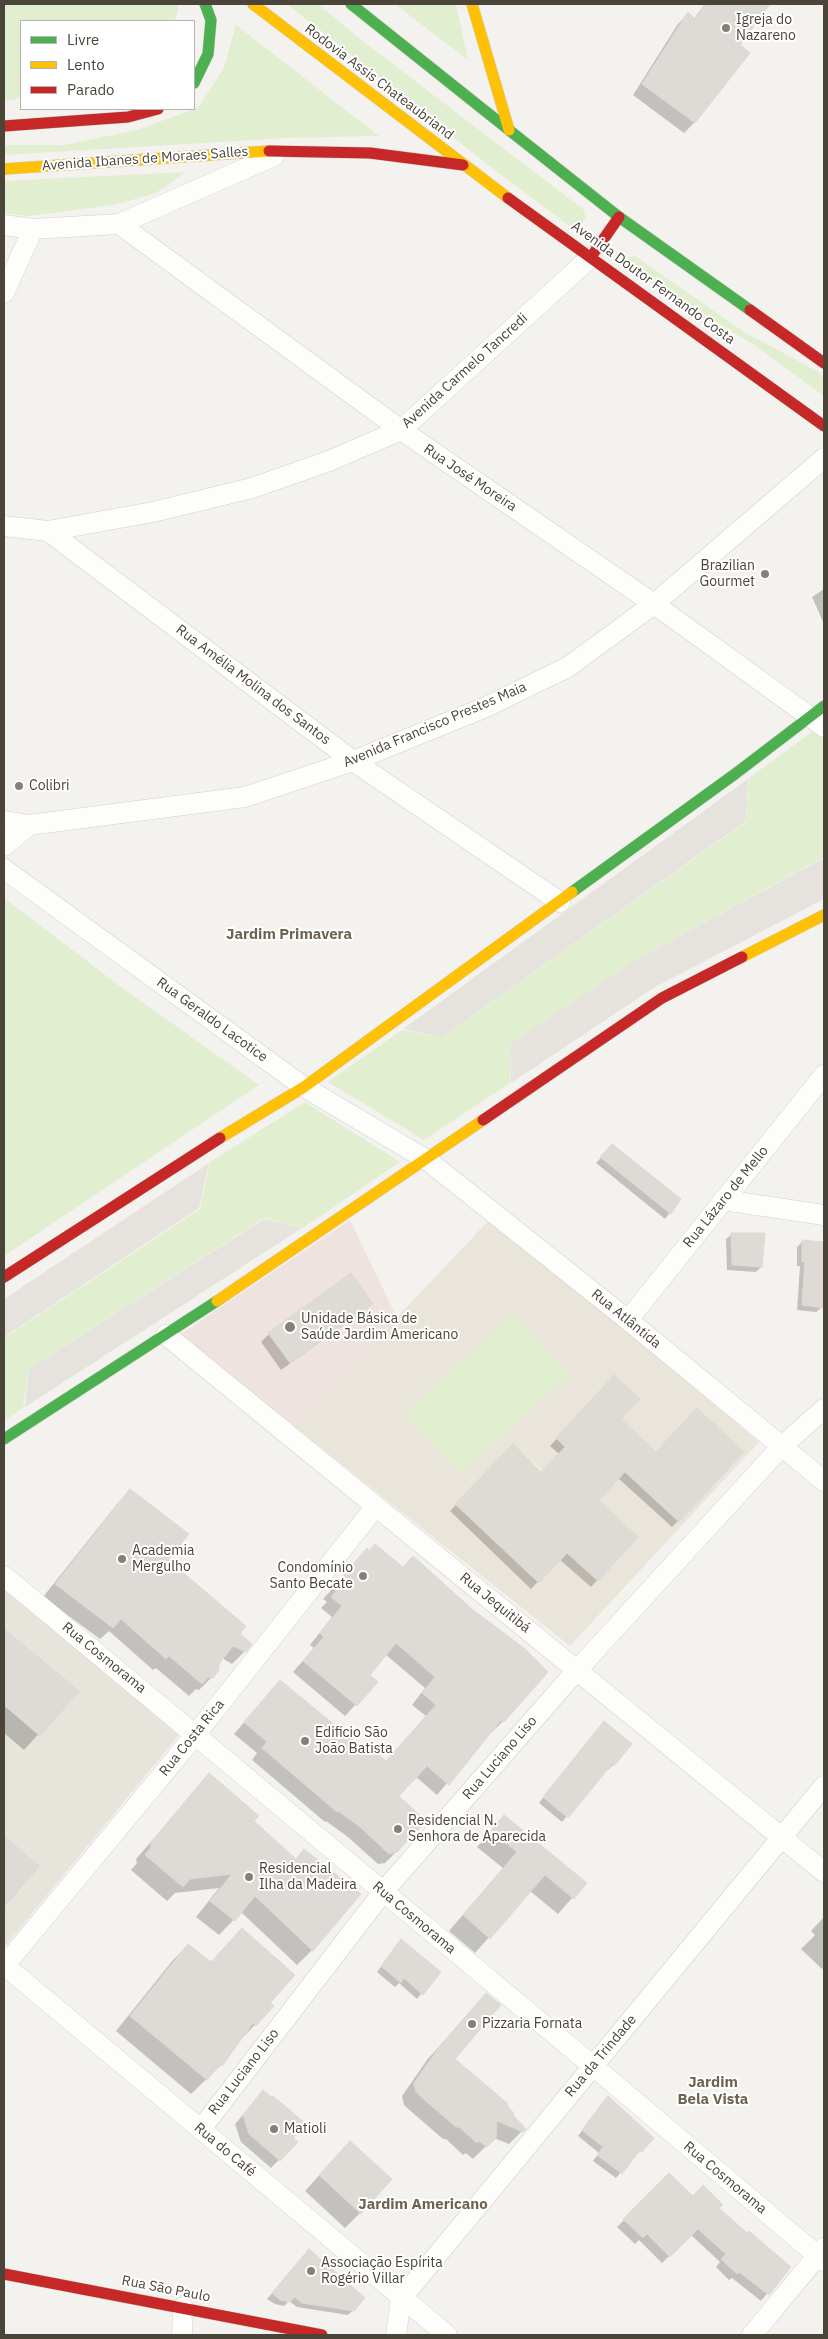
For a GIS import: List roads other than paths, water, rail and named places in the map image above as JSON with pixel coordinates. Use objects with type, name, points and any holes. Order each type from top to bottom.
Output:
[{"type":"main road","points":[[195,81],[208,54],[211,20],[205,4]]},
{"type":"main road","name":"Rodovia Assis Chateaubriand","points":[[253,4],[464,166]]},
{"type":"main road","points":[[352,4],[619,217],[824,363]]},
{"type":"main road","points":[[472,4],[509,130]]},
{"type":"main road","points":[[4,126],[128,117],[154,110]]},
{"type":"main road","name":"Avenida Ibanes de Moraes Salles","points":[[4,168],[287,150],[370,152],[464,166]]},
{"type":"main road","name":"Avenida Doutor Fernando Costa","points":[[464,166],[824,426]]},
{"type":"main road","points":[[591,257],[619,217]]},
{"type":"main road","points":[[4,1277],[199,1151],[304,1087],[400,1015],[560,902],[735,774],[819,716]]},
{"type":"main road","points":[[4,1439],[166,1335],[427,1160],[527,1089],[662,998],[824,915]]},
{"type":"main road","name":"Rua São Paulo","points":[[4,2274],[184,2307],[322,2335]]},
{"type":"street","name":"Avenida Ibanes de Moraes Salles","points":[[4,225],[33,229],[120,224],[287,150]]},
{"type":"street","name":"Rua José Moreira","points":[[120,224],[401,430],[819,716]]},
{"type":"street","points":[[4,293],[33,229]]},
{"type":"street","name":"Avenida Carmelo Tancredi","points":[[4,526],[48,531],[153,512],[252,488],[329,461],[401,430],[591,257]]},
{"type":"street","name":"Avenida Francisco Prestes Maia","points":[[4,821],[29,824],[245,798],[353,760],[486,707],[568,667],[654,604],[824,458]]},
{"type":"street","name":"Rua Amélia Molina dos Santos","points":[[48,531],[353,760],[560,902]]},
{"type":"street","points":[[4,846],[29,824]]},
{"type":"street","name":"Rua Geraldo Lacotice","points":[[4,869],[304,1087],[427,1160]]},
{"type":"street","name":"Rua Lázaro de Mello","points":[[628,1320],[824,1075]]},
{"type":"street","name":"Rua Atlântida","points":[[427,1160],[628,1320],[824,1481]]},
{"type":"street","points":[[723,1200],[824,1215]]},
{"type":"street","name":"Rua Jequitibá","points":[[166,1335],[824,1872]]},
{"type":"street","name":"Rua Luciano Liso","points":[[201,2129],[383,1892],[577,1670],[782,1446],[824,1409]]},
{"type":"street","name":"Rua Costa Rica","points":[[4,1965],[196,1734],[376,1506]]},
{"type":"street","name":"Rua Cosmorama","points":[[4,1576],[822,2255]]},
{"type":"street","name":"Rua da Trindade","points":[[401,2299],[824,1786]]},
{"type":"street","name":"Rua do Café","points":[[4,1965],[401,2299],[447,2335]]},
{"type":"street","points":[[752,2335],[822,2255]]},
{"type":"street","points":[[396,2335],[401,2299]]},
{"type":"street","points":[[182,2335],[184,2307]]},
{"type":"place","name":"Igreja do Nazareno","points":[[726,28]]},
{"type":"place","name":"Brazilian Gourmet","points":[[765,574]]},
{"type":"place","name":"Colibri","points":[[19,786]]},
{"type":"place","name":"Unidade Básica de Saúde Jardim Americano","points":[[290,1327]]},
{"type":"place","name":"Academia Mergulho","points":[[122,1559]]},
{"type":"place","name":"Condomínio Santo Becate","points":[[363,1576]]},
{"type":"place","name":"Edificio São João Batista","points":[[305,1741]]},
{"type":"place","name":"Residencial N. Senhora de Aparecida","points":[[398,1829]]},
{"type":"place","name":"Residencial Ilha da Madeira","points":[[249,1877]]},
{"type":"place","name":"Pizzaria Fornata","points":[[472,2024]]},
{"type":"place","name":"Matioli","points":[[274,2129]]},
{"type":"place","name":"Associação Espírita Rogério Villar","points":[[311,2271]]},
{"type":"district","name":"Jardim Primavera","points":[[289,935]]},
{"type":"district","name":"Jardim Bela Vista","points":[[713,2092]]},
{"type":"district","name":"Jardim Americano","points":[[423,2205]]}]
